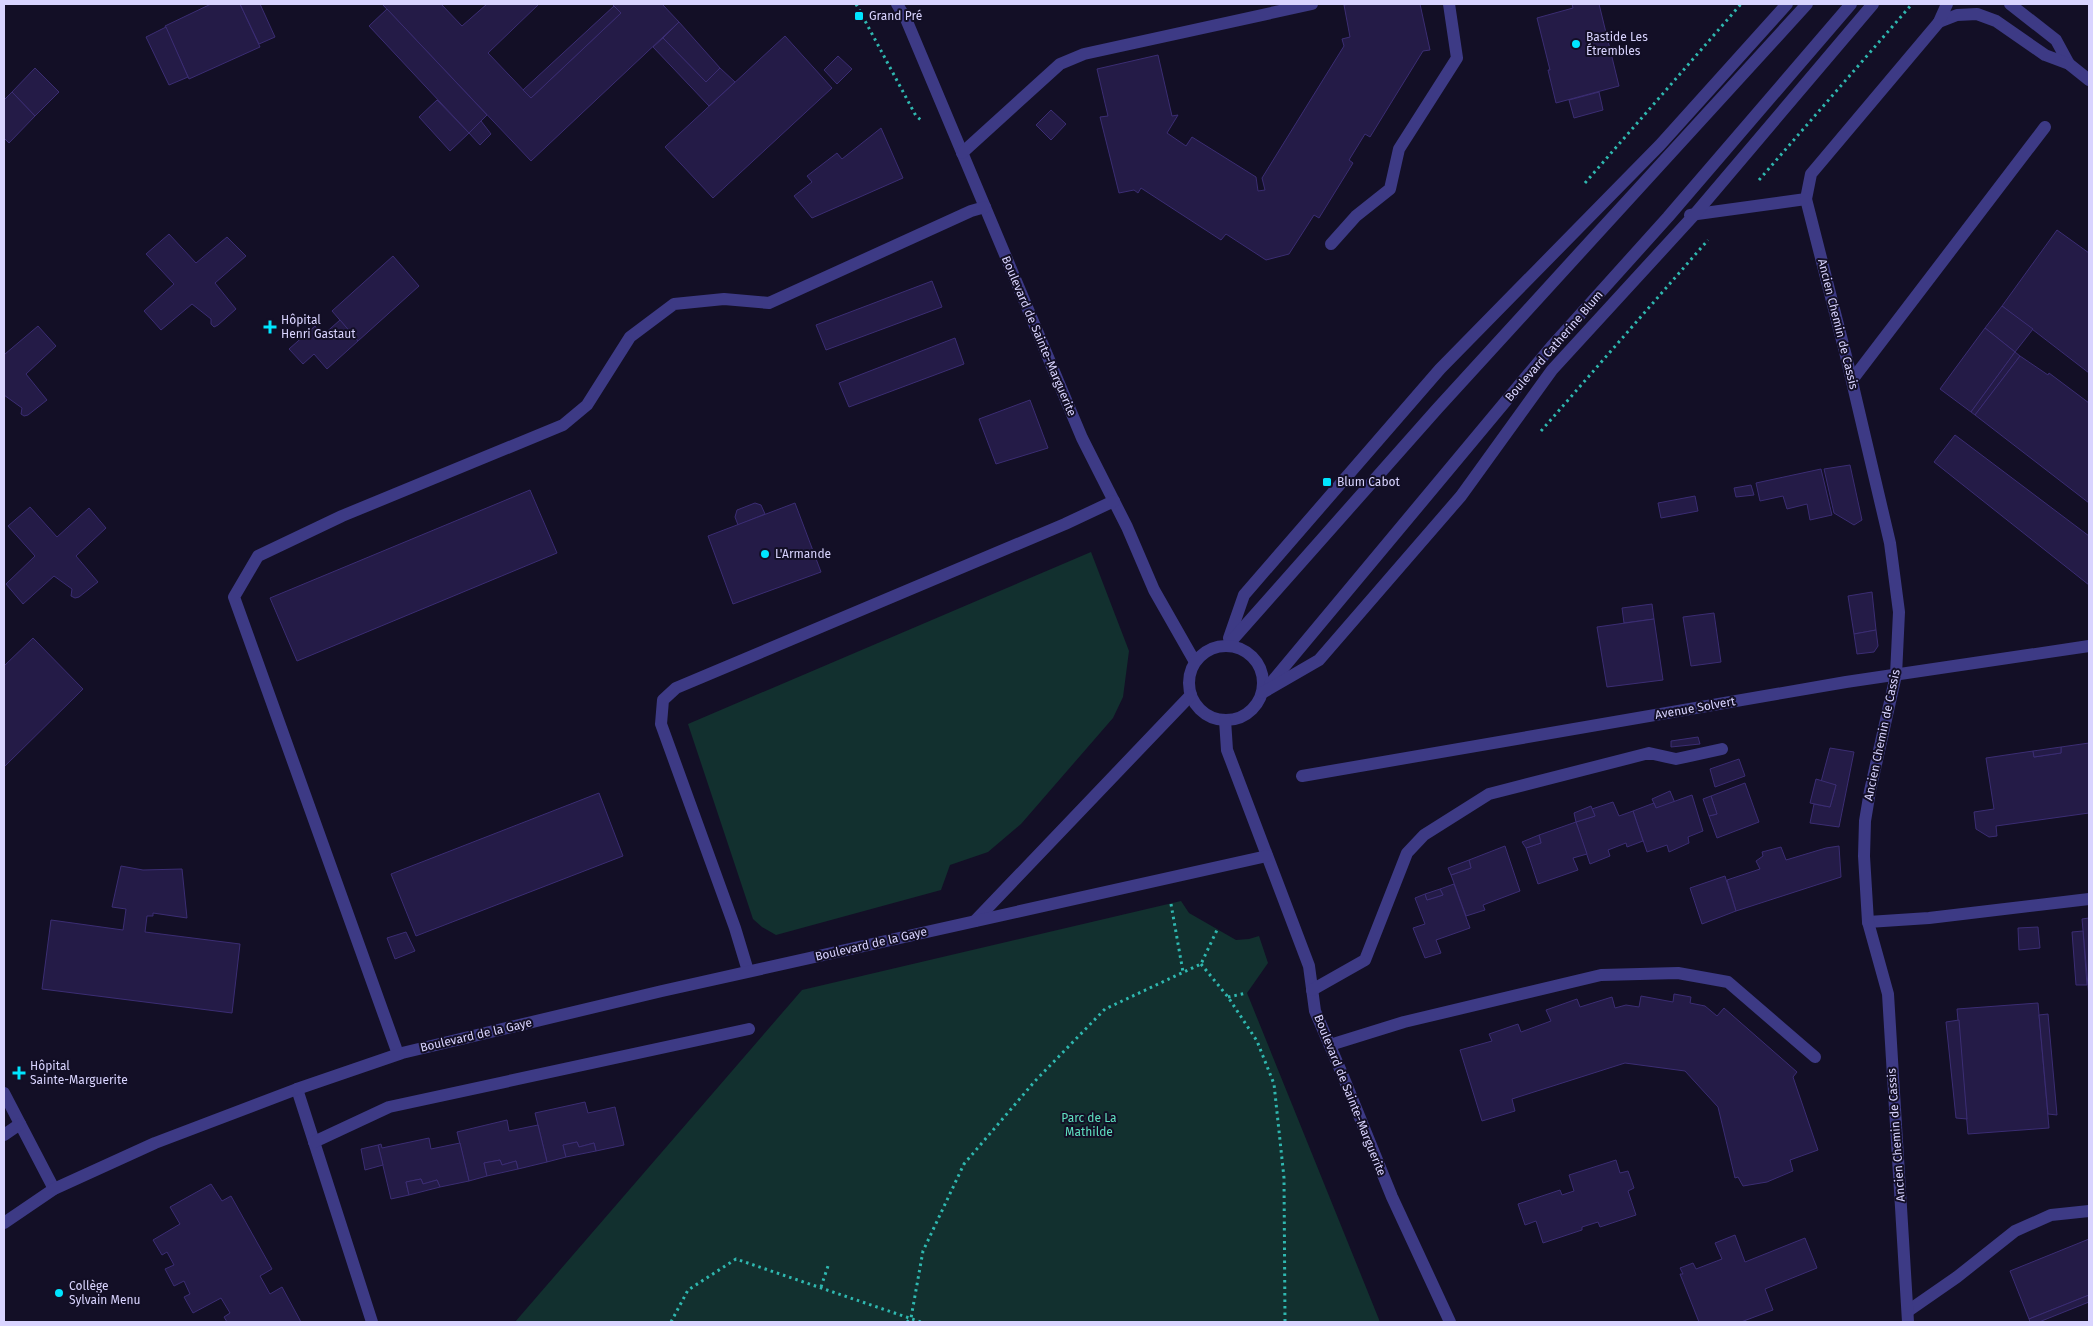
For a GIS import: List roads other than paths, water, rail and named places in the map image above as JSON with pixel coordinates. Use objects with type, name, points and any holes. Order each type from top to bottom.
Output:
[{"type":"street","name":"Boulevard de Sainte-Marguerite","points":[[897,4],[906,19],[1082,438],[1128,527],[1154,590],[1195,662]]},
{"type":"street","points":[[962,153],[1060,64],[1084,54],[1312,4]]},
{"type":"street","points":[[1331,244],[1356,216],[1390,189],[1400,149],[1457,58],[1448,4]]},
{"type":"street","points":[[1227,646],[1244,595],[1440,369],[1660,145],[1787,4]]},
{"type":"street","points":[[1227,646],[1436,409],[1806,4]]},
{"type":"street","name":"Boulevard Catherine Blum","points":[[1262,693],[1385,548],[1551,346],[1668,217],[1851,4]]},
{"type":"street","points":[[1262,693],[1319,660],[1462,496],[1552,370],[1695,214],[1872,4]]},
{"type":"street","name":"Ancien Chemin de Cassis","points":[[1908,1317],[1888,994],[1868,922],[1864,856],[1865,821],[1896,675],[1899,612],[1890,543],[1852,380],[1806,199],[1811,174],[1939,22],[1947,4]]},
{"type":"street","points":[[2010,4],[2056,40],[2069,64]]},
{"type":"street","points":[[1939,22],[1957,15],[1977,14],[1996,21],[2045,55],[2069,64],[2089,80]]},
{"type":"street","points":[[1852,380],[2045,127]]},
{"type":"street","points":[[1668,217],[1806,199]]},
{"type":"street","points":[[398,1054],[234,597],[258,556],[342,516],[563,425],[587,405],[630,337],[674,304],[724,299],[769,303],[962,215],[985,207]]},
{"type":"street","points":[[748,971],[735,928],[661,724],[664,700],[676,688],[1114,501]]},
{"type":"street","points":[[1227,646],[1243,650],[1256,661],[1263,676],[1262,693],[1254,707],[1241,717],[1225,720],[1211,717],[1200,709],[1191,694],[1189,678],[1195,662],[1209,650],[1227,646]]},
{"type":"street","name":"Avenue Solvert","points":[[1302,776],[1896,675],[2089,646]]},
{"type":"street","points":[[975,921],[1191,694]]},
{"type":"street","name":"Boulevard de Sainte-Marguerite","points":[[1225,720],[1226,750],[1309,966],[1315,1011],[1392,1197],[1450,1322]]},
{"type":"street","points":[[1312,990],[1365,960],[1407,853],[1424,835],[1489,794],[1650,753],[1676,759],[1722,749]]},
{"type":"street","name":"Boulevard de la Gaye","points":[[4,1223],[54,1189],[156,1142],[297,1089],[398,1054],[748,971],[1268,856]]},
{"type":"street","points":[[1868,922],[1929,918],[2089,899]]},
{"type":"street","points":[[1330,1045],[1404,1022],[1601,975],[1678,973],[1728,982],[1815,1057]]},
{"type":"street","points":[[314,1142],[389,1107],[749,1029]]},
{"type":"street","points":[[297,1089],[372,1322]]},
{"type":"street","points":[[4,1093],[54,1189]]},
{"type":"street","points":[[4,1135],[20,1124]]},
{"type":"street","points":[[1908,1317],[2015,1231],[2051,1215],[2089,1211]]},
{"type":"street","points":[[1439,1322],[1445,1310]]},
{"type":"place","name":"Grand Pré","points":[[859,16]]},
{"type":"place","name":"Bastide Les Étrembles","points":[[1576,44]]},
{"type":"place","name":"Hôpital Henri Gastaut","points":[[270,327]]},
{"type":"place","name":"Blum Cabot","points":[[1327,482]]},
{"type":"place","name":"L'Armande","points":[[765,554]]},
{"type":"place","name":"Hôpital Sainte-Marguerite","points":[[19,1073]]},
{"type":"place","name":"Collège Sylvain Menu","points":[[59,1293]]},
{"type":"park label","name":"Parc de La Mathilde","points":[[1089,1125]]}]
